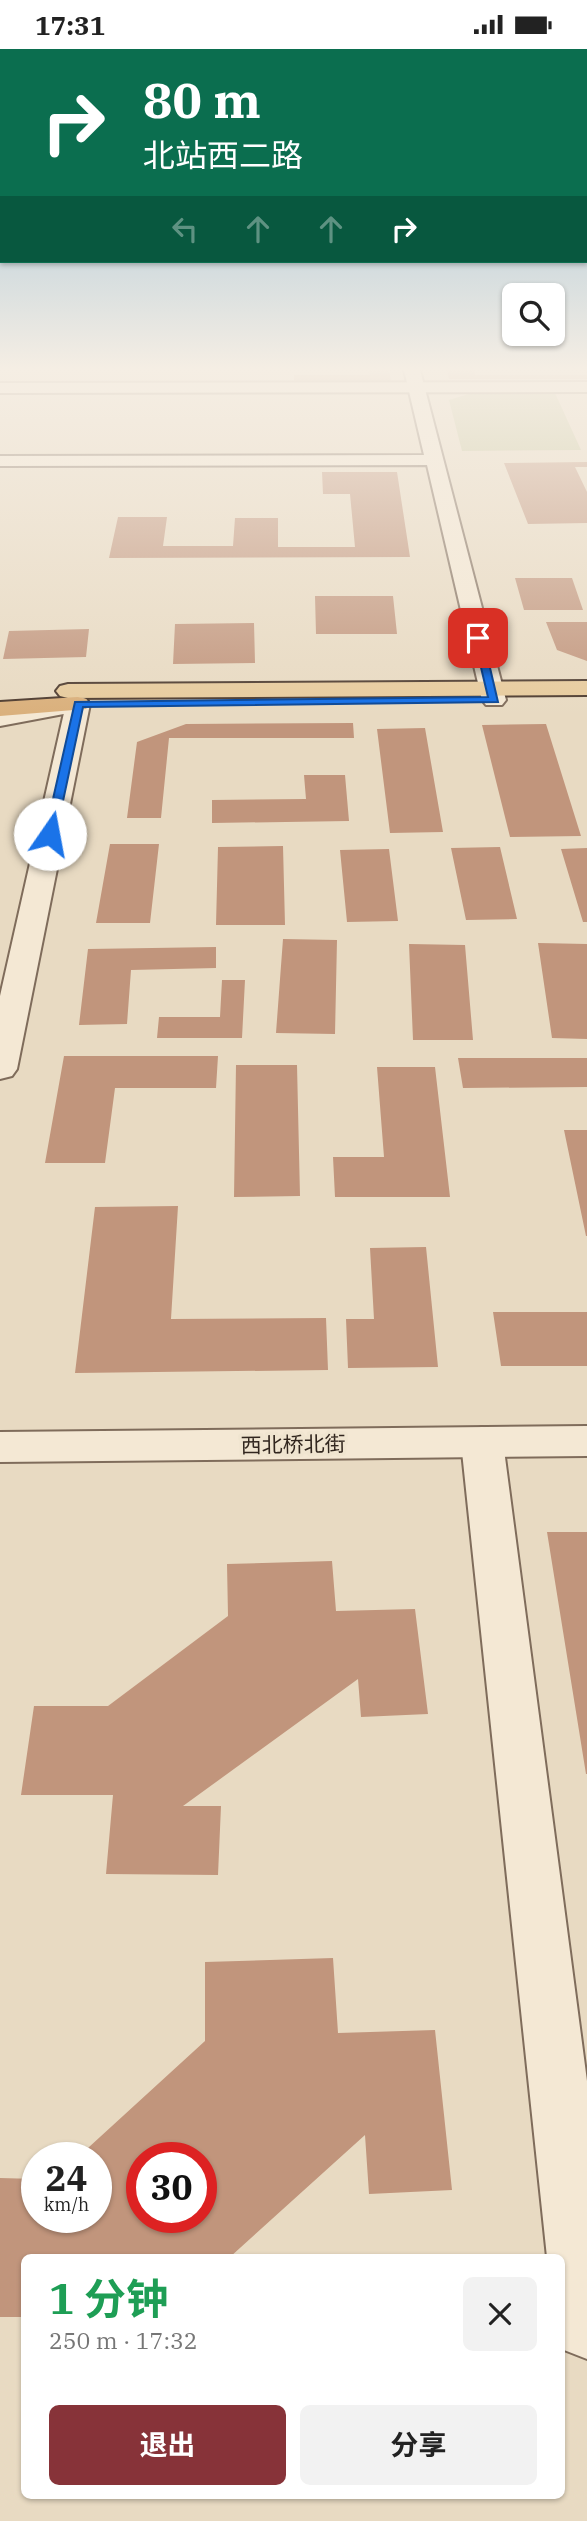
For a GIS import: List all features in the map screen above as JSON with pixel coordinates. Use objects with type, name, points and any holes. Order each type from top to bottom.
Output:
[{"type":"highway","points":[[0,694],[73,698]]},
{"type":"highway","points":[[0,709],[73,698]]},
{"type":"main road","points":[[73,698],[493,694],[587,688]]},
{"type":"main road","points":[[493,694],[587,700]]},
{"type":"street","points":[[440,485],[493,694]]},
{"type":"street","points":[[0,719],[73,698],[0,1069]]},
{"type":"street","name":"西北桥北街","points":[[0,1447],[587,1441]]},
{"type":"street","points":[[482,1443],[587,2327]]},
{"type":"building","points":[[323,485],[399,485],[410,557],[109,558],[118,517],[167,517],[163,546],[233,546],[235,518],[278,518],[278,547],[355,547],[350,494],[323,494]]},
{"type":"building","points":[[513,485],[584,485],[587,492],[587,523],[528,524]]},
{"type":"building","points":[[515,578],[572,578],[583,610],[524,610]]},
{"type":"building","points":[[315,596],[393,596],[397,634],[316,634]]},
{"type":"building","points":[[546,622],[587,622],[587,661],[557,650]]},
{"type":"building","points":[[254,623],[255,663],[173,664],[175,624]]},
{"type":"building","points":[[89,629],[86,657],[3,659],[9,631]]},
{"type":"building","points":[[353,723],[354,738],[169,738],[161,818],[127,818],[137,742],[186,724]]},
{"type":"building","points":[[546,724],[581,836],[510,837],[482,725]]},
{"type":"building","points":[[425,728],[443,832],[390,833],[377,729]]},
{"type":"building","points":[[304,775],[345,775],[349,821],[212,823],[212,800],[306,799]]},
{"type":"building","points":[[110,844],[159,844],[150,923],[96,923]]},
{"type":"building","points":[[283,846],[285,925],[216,925],[218,847]]},
{"type":"building","points":[[500,847],[517,919],[466,920],[451,848]]},
{"type":"building","points":[[587,848],[587,922],[583,922],[561,849]]},
{"type":"building","points":[[389,849],[398,921],[347,922],[340,850]]},
{"type":"building","points":[[283,939],[337,940],[335,1034],[276,1033]]},
{"type":"building","points":[[538,943],[587,944],[587,1039],[552,1038]]},
{"type":"building","points":[[409,944],[465,945],[473,1040],[413,1040]]},
{"type":"building","points":[[216,947],[216,968],[131,970],[127,1024],[79,1025],[88,949]]},
{"type":"building","points":[[222,980],[245,980],[242,1038],[157,1038],[159,1017],[220,1017]]},
{"type":"building","points":[[64,1056],[218,1056],[216,1088],[115,1088],[105,1163],[45,1163]]},
{"type":"building","points":[[458,1058],[587,1058],[587,1087],[463,1088]]},
{"type":"building","points":[[236,1065],[297,1065],[300,1196],[234,1197]]},
{"type":"building","points":[[377,1067],[435,1067],[450,1197],[335,1197],[333,1157],[384,1157]]},
{"type":"building","points":[[564,1130],[587,1130],[587,1236],[586,1236]]},
{"type":"building","points":[[178,1206],[171,1319],[326,1318],[328,1370],[75,1373],[95,1207]]},
{"type":"building","points":[[426,1247],[438,1367],[348,1368],[346,1319],[374,1319],[370,1248]]},
{"type":"building","points":[[493,1312],[587,1312],[587,1366],[501,1366]]},
{"type":"building","points":[[547,1532],[587,1532],[587,1774],[586,1774]]},
{"type":"building","points":[[332,1561],[336,1611],[415,1609],[428,1714],[361,1717],[358,1679],[183,1806],[221,1806],[218,1875],[106,1874],[113,1795],[21,1795],[34,1706],[108,1706],[228,1616],[227,1564]]},
{"type":"building","points":[[333,1958],[338,2033],[435,2030],[452,2190],[369,2194],[365,2135],[233,2254],[21,2254],[21,2317],[0,2317],[0,2178],[21,2179],[21,2233],[112,2233],[112,2142],[95,2142],[205,2041],[205,1962]]},
{"type":"route","points":[[50,834],[78,704],[494,700],[478,638]]}]
